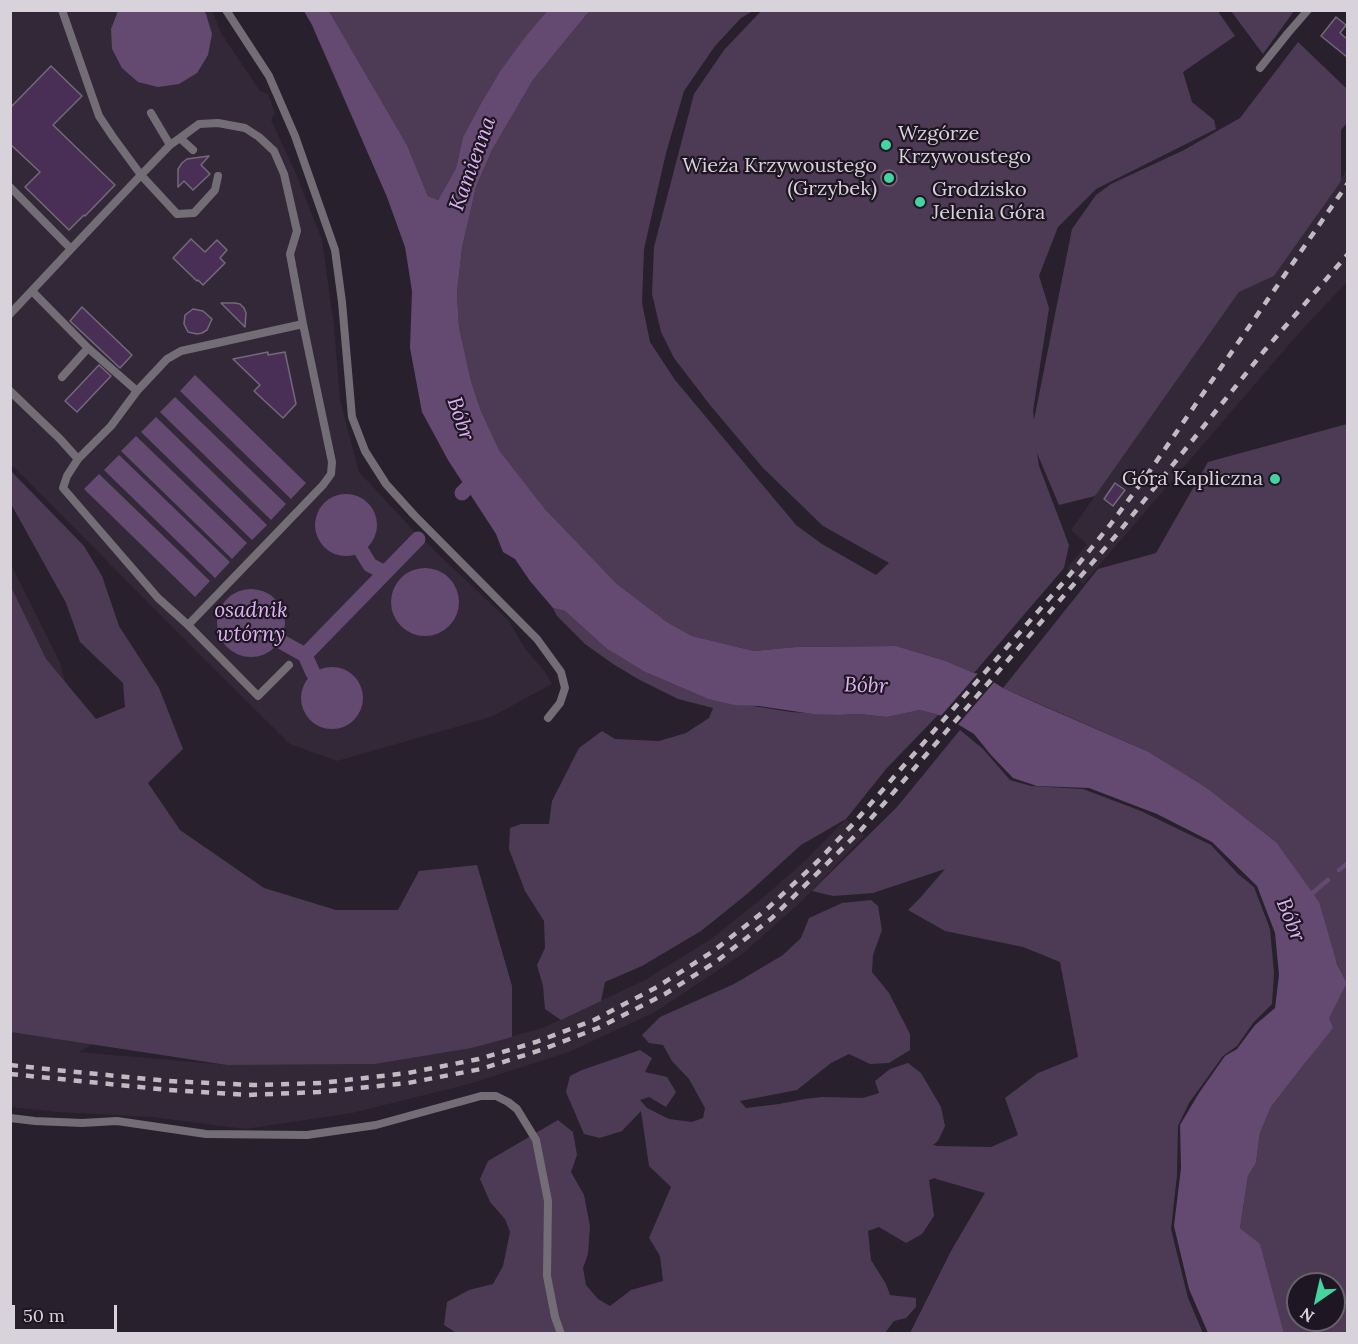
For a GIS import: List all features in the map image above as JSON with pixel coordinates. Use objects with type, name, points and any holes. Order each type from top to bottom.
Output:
[{"type":"lane","points":[[62,10],[99,116],[141,175],[177,214],[194,213],[215,190],[218,176]]},
{"type":"lane","points":[[226,10],[269,76],[295,136],[335,250],[352,417],[365,451],[386,484],[537,639],[561,672],[565,688],[560,703],[548,718]]},
{"type":"lane","points":[[1260,69],[1308,10]]},
{"type":"lane","points":[[151,113],[170,145]]},
{"type":"lane","points":[[10,314],[170,145],[199,124],[218,123],[245,128],[274,151],[284,174],[297,231],[290,254],[332,462],[331,474],[188,625]]},
{"type":"lane","points":[[180,138],[193,150]]},
{"type":"lane","points":[[10,187],[71,249]]},
{"type":"lane","points":[[32,291],[88,348],[137,391]]},
{"type":"lane","points":[[289,665],[258,696],[158,598],[63,488],[67,476],[78,459],[111,426],[137,391],[167,358],[181,351],[303,324]]},
{"type":"lane","points":[[62,377],[88,348]]},
{"type":"lane","points":[[10,391],[78,459]]},
{"type":"lane","points":[[10,1118],[82,1123],[117,1121],[206,1134],[307,1135],[376,1125],[482,1096],[496,1096],[517,1109],[536,1140],[548,1202],[547,1276],[555,1317],[561,1334]]},
{"type":"shaded area","points":[[762,10],[1217,10],[1235,36],[1183,72],[1192,102],[1214,120],[1216,129],[1096,189],[1058,227],[1039,276],[1049,308],[1033,411],[1034,420],[1072,229],[1096,195],[1111,184],[1184,150],[1240,118],[1298,42],[1347,89],[1347,123],[1341,130],[1341,181],[1274,276],[1239,292],[1095,496],[1059,505],[1037,453],[1039,466],[1069,545],[1064,568],[974,673],[946,661],[896,646],[795,647],[754,651],[692,636],[667,622],[617,584],[545,509],[499,450],[481,411],[471,381],[459,327],[457,293],[462,248],[476,187],[492,150],[533,80],[587,14],[592,11],[753,11],[741,18],[715,46],[684,91],[666,153],[644,249],[642,303],[650,342],[675,380],[796,525],[822,544],[876,575],[889,563],[823,526],[763,468],[674,358],[661,332],[652,294],[654,247],[694,94],[724,50]]},
{"type":"shaded area","points":[[10,11],[212,11],[221,33],[260,91],[268,94],[275,113],[271,120],[296,174],[322,240],[334,326],[340,400],[359,472],[415,532],[508,620],[526,650],[552,684],[491,717],[337,761],[290,744],[11,464]]},
{"type":"shaded area","points":[[329,11],[547,11],[500,71],[480,105],[463,137],[456,168],[438,200],[428,196],[407,145]]},
{"type":"shaded area","points":[[1231,11],[1294,11],[1263,54]]},
{"type":"shaded area","points":[[1347,170],[1347,282],[1299,333],[1083,584],[1067,568],[1087,544],[1071,530],[1239,292],[1274,276]]},
{"type":"shaded area","points":[[1347,424],[1347,983],[1276,842],[1207,788],[1149,752],[1003,688],[1098,569],[1156,553],[1208,462]]},
{"type":"shaded area","points":[[11,471],[84,546],[102,576],[119,626],[159,688],[183,749],[148,783],[180,830],[264,888],[336,910],[398,910],[419,871],[477,865],[512,986],[512,1037],[472,1048],[375,1064],[227,1065],[11,1032],[11,587],[46,659],[96,719],[125,707],[123,683],[80,642],[66,603],[11,504]]},
{"type":"shaded area","points":[[10,562],[60,663],[109,837],[129,1024],[79,1052],[227,1065],[375,1064],[472,1048],[545,1027],[645,980],[711,939],[765,896],[806,860],[846,819],[864,836],[803,900],[741,955],[655,1012],[569,1052],[469,1084],[352,1113],[245,1129],[152,1117],[11,1107]]},
{"type":"shaded area","points":[[553,608],[565,611],[607,649],[645,672],[708,699],[791,712],[887,717],[920,710],[938,715],[886,769],[846,819],[801,845],[747,894],[701,931],[642,966],[605,982],[601,1001],[561,1020],[545,1009],[543,986],[537,965],[545,948],[544,921],[525,891],[509,849],[510,828],[521,824],[549,824],[552,801],[579,748],[602,731],[615,739],[659,741],[686,733],[709,718],[713,708],[678,699],[613,664],[585,644],[557,616]]},
{"type":"shaded area","points":[[960,730],[983,749],[1010,780],[1031,786],[1083,789],[1141,811],[1211,845],[1238,874],[1254,887],[1270,929],[1274,973],[1272,1004],[1253,1023],[1237,1046],[1223,1056],[1189,1103],[1178,1126],[1177,1175],[1171,1229],[1188,1298],[1203,1333],[910,1333],[951,1251],[985,1193],[935,1178],[929,1180],[934,1216],[922,1234],[906,1243],[879,1227],[868,1231],[871,1260],[890,1295],[916,1298],[916,1307],[906,1318],[894,1321],[885,1333],[458,1334],[444,1325],[447,1302],[469,1290],[493,1284],[503,1266],[510,1232],[505,1219],[490,1202],[480,1179],[488,1161],[558,1120],[573,1132],[577,1155],[571,1172],[584,1195],[590,1226],[588,1254],[583,1268],[586,1285],[598,1299],[610,1306],[631,1290],[663,1281],[660,1256],[649,1238],[671,1187],[649,1166],[641,1111],[622,1131],[600,1138],[584,1134],[566,1092],[570,1076],[640,1050],[652,1058],[645,1072],[667,1077],[676,1092],[666,1107],[649,1097],[640,1100],[647,1108],[669,1119],[692,1122],[703,1118],[705,1108],[689,1079],[672,1061],[663,1045],[649,1043],[642,1035],[660,1017],[734,984],[783,955],[801,938],[809,918],[842,903],[871,900],[878,906],[882,930],[873,955],[872,972],[889,993],[910,1034],[910,1050],[889,1063],[870,1064],[849,1054],[831,1063],[797,1090],[740,1101],[746,1108],[822,1097],[863,1098],[879,1093],[875,1081],[890,1069],[908,1063],[921,1073],[941,1107],[945,1126],[938,1141],[933,1145],[991,1147],[1018,1135],[1005,1098],[1038,1073],[1078,1057],[1060,962],[1023,947],[945,931],[908,910],[945,869],[873,893],[833,896],[812,891],[897,807]]},
{"type":"shaded area","points":[[1347,983],[1347,1333],[1284,1333],[1260,1245],[1240,1228],[1248,1176],[1256,1163],[1260,1133],[1271,1107],[1305,1063]]},
{"type":"water","points":[[118,11],[204,11],[212,34],[208,55],[197,73],[179,84],[158,87],[138,82],[122,68],[112,49],[111,29]]},
{"type":"water","points":[[304,11],[329,11],[407,145],[428,196],[438,200],[456,168],[463,137],[480,105],[500,71],[527,35],[547,11],[592,11],[587,14],[533,80],[492,150],[476,187],[462,248],[457,293],[459,327],[471,381],[481,411],[499,450],[545,509],[617,584],[667,622],[692,636],[754,651],[795,647],[896,646],[981,674],[1003,688],[1149,752],[1207,788],[1276,842],[1319,902],[1337,964],[1347,983],[1329,1018],[1333,1028],[1271,1107],[1260,1133],[1256,1163],[1248,1176],[1240,1228],[1260,1244],[1284,1333],[1208,1333],[1189,1289],[1174,1226],[1181,1168],[1180,1125],[1225,1056],[1237,1049],[1255,1025],[1275,1008],[1279,975],[1275,933],[1257,886],[1212,842],[1157,814],[1089,788],[1037,786],[1013,778],[974,734],[946,717],[920,710],[887,717],[859,714],[813,714],[735,705],[708,699],[645,672],[607,649],[565,611],[553,608],[515,559],[503,552],[496,534],[448,460],[422,412],[410,348],[412,291],[405,247],[387,197]]},
{"type":"water","points":[[195,375],[306,483],[291,499],[180,391]]},
{"type":"water","points":[[175,397],[286,504],[271,520],[160,412]]},
{"type":"water","points":[[156,417],[267,525],[252,540],[141,432]]},
{"type":"water","points":[[136,436],[247,543],[232,559],[121,451]]},
{"type":"water","points":[[119,455],[230,562],[215,578],[104,470]]},
{"type":"water","points":[[99,474],[210,581],[195,597],[84,489]]},
{"type":"water","points":[[346,494],[363,499],[368,503],[372,508],[377,525],[372,542],[368,547],[363,551],[346,556],[329,551],[324,547],[320,542],[315,525],[320,508],[324,503],[329,499]]},
{"type":"water","points":[[425,568],[438,571],[449,578],[456,589],[459,602],[456,615],[449,626],[438,633],[425,636],[412,633],[401,626],[394,615],[391,602],[394,589],[401,578],[412,571]]},
{"type":"water","name":"osadnik wtórny","points":[[251,589],[264,592],[275,599],[282,610],[285,623],[282,636],[275,647],[264,654],[251,657],[238,654],[227,647],[220,636],[217,623],[220,610],[227,599],[238,592]]},
{"type":"water","name":"osadnik wtórny","points":[[332,667],[349,672],[354,676],[358,681],[363,698],[358,715],[354,720],[349,724],[332,729],[315,724],[310,720],[306,715],[301,698],[306,681],[310,676],[315,672]]},
{"type":"pier","points":[[980,671],[996,680],[956,727],[939,718]]},
{"type":"building","points":[[1336,17],[1346,25],[1340,33],[1347,39],[1347,57],[1321,36]]},
{"type":"building","points":[[51,66],[82,96],[53,125],[115,185],[69,230],[25,187],[40,172],[10,144],[10,108]]},
{"type":"building","points":[[209,156],[201,165],[210,174],[193,190],[184,181],[178,187],[178,169],[182,163],[187,159]]},
{"type":"building","name":"Wieża Krzywoustego (Grzybek)","points":[[886,170],[892,170],[897,178],[895,184],[886,186],[881,181],[881,175]]},
{"type":"building","points":[[191,239],[205,252],[217,240],[227,250],[220,258],[225,263],[203,285],[173,258]]},
{"type":"building","points":[[221,303],[240,304],[244,308],[245,327]]},
{"type":"building","points":[[82,307],[132,355],[120,368],[70,321]]},
{"type":"building","points":[[193,309],[203,311],[212,319],[207,330],[202,333],[188,332],[184,324],[185,315]]},
{"type":"building","points":[[268,352],[268,355],[285,352],[296,404],[283,418],[254,391],[260,385],[233,359]]},
{"type":"building","points":[[99,365],[111,376],[77,412],[65,401]]},
{"type":"building","points":[[1115,483],[1125,490],[1113,506],[1104,499]]},
{"type":"waterway","points":[[462,493],[481,474]]},
{"type":"waterway","points":[[305,655],[418,539]]},
{"type":"waterway","points":[[362,552],[370,565],[385,573]]},
{"type":"waterway","points":[[280,641],[305,655],[313,673]]},
{"type":"waterway","points":[[1339,870],[1348,863]]},
{"type":"waterway","points":[[1309,896],[1328,880]]},
{"type":"railway","points":[[10,1065],[168,1081],[253,1085],[321,1083],[408,1073],[479,1059],[536,1042],[594,1020],[657,987],[712,952],[767,909],[818,861],[853,824],[1068,577],[1147,475],[1348,183]]},
{"type":"railway","points":[[10,1074],[169,1090],[248,1095],[319,1092],[408,1083],[481,1069],[541,1050],[598,1028],[665,994],[717,961],[772,918],[861,830],[1119,532],[1264,351],[1348,254]]},
{"type":"place","name":"Wzgórze Krzywoustego","points":[[886,145]]},
{"type":"place","name":"Wieża Krzywoustego (Grzybek)","points":[[889,178]]},
{"type":"place","name":"Grodzisko Jelenia Góra","points":[[920,202]]},
{"type":"place","name":"Góra Kapliczna","points":[[1275,479]]},
{"type":"water label","name":"Kamienna","points":[[473,164]]},
{"type":"water label","name":"Bóbr","points":[[460,419]]},
{"type":"water label","name":"Bóbr","points":[[866,686]]},
{"type":"water label","name":"Bóbr","points":[[1290,920]]}]
